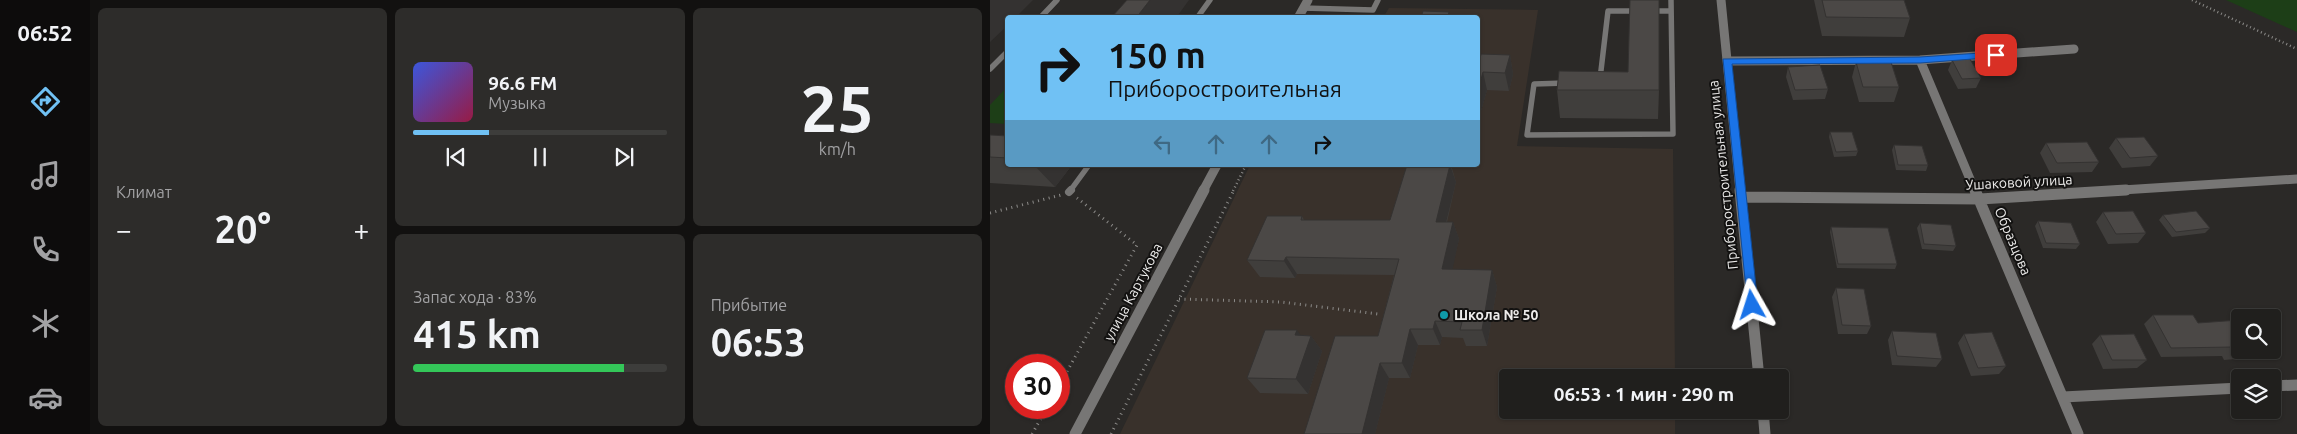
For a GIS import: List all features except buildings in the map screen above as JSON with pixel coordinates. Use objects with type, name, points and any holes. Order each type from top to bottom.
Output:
[{"type":"street","points":[[1300,15],[1308,0]]},
{"type":"street","name":"Приборостроительная улица","points":[[1721,0],[1759,369]]},
{"type":"street","points":[[1726,61],[1920,60],[2074,49]]},
{"type":"street","name":"Образцова","points":[[1920,60],[2064,397],[2078,434]]},
{"type":"street","name":"улица Картукова","points":[[1075,434],[1216,167]]},
{"type":"street","name":"Ушаковой улица","points":[[1741,197],[1980,199],[2297,179]]},
{"type":"street","points":[[2281,386],[2297,385]]},
{"type":"street","points":[[2064,397],[2231,388]]},
{"type":"street","points":[[1764,419],[1765,434]]},
{"type":"lane","points":[[1043,15],[1056,0]]},
{"type":"lane","points":[[1199,15],[1210,0]]},
{"type":"lane","points":[[1303,8],[1373,10],[1378,0]]},
{"type":"lane","points":[[1571,84],[1534,84],[1527,135],[1673,134],[1671,0]]},
{"type":"lane","points":[[1590,83],[1599,83],[1608,11],[1671,11]]},
{"type":"lane","points":[[990,69],[1005,54]]},
{"type":"lane","points":[[1069,192],[1088,167]]},
{"type":"path","points":[[2192,0],[2297,49]]},
{"type":"path","points":[[1110,434],[1245,167]]},
{"type":"path","points":[[990,213],[1069,192],[1137,245],[1070,366]]},
{"type":"path","points":[[1179,299],[1281,302],[1378,314]]},
{"type":"path","points":[[1032,434],[1040,419]]},
{"type":"shaded area","points":[[1389,8],[1538,10],[1517,146],[1673,149],[1675,369],[1499,369],[1499,419],[1675,419],[1675,434],[1120,434],[1249,167],[1480,167],[1480,15],[1385,15]]},
{"type":"shaded area","points":[[1319,14],[1352,15],[1318,15]]},
{"type":"green space","points":[[2226,0],[2297,0],[2297,32]]},
{"type":"green space","points":[[1005,89],[1005,124],[990,123],[990,105]]},
{"type":"place","name":"Школа № 50","points":[[1444,315]]},
{"type":"route","points":[[1752,305],[1726,61],[1920,60],[1996,55]]}]
